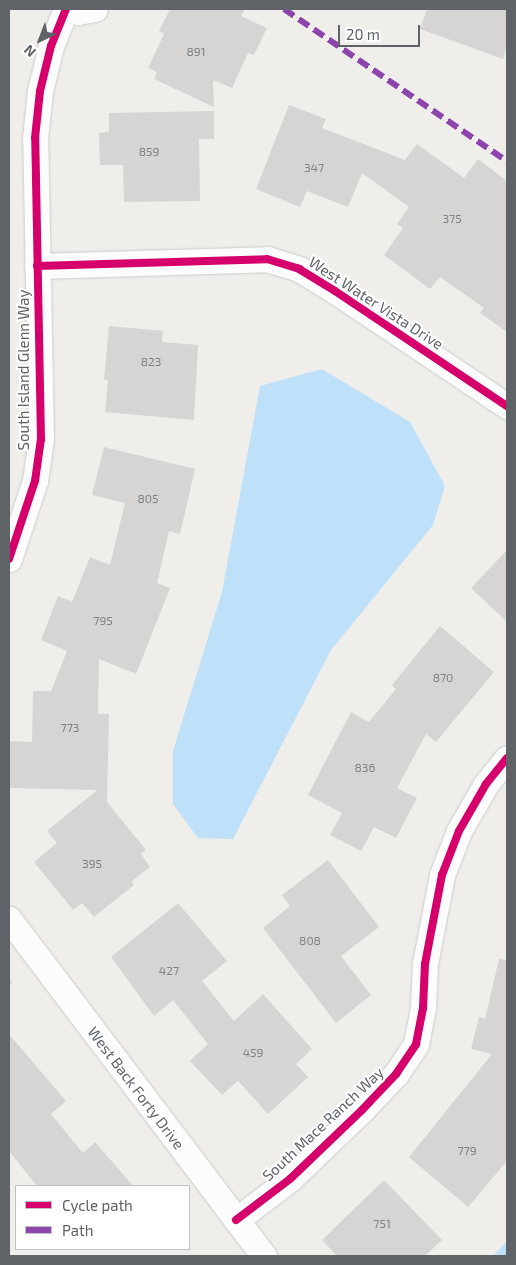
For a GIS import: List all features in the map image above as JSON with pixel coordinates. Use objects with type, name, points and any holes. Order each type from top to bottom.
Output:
[{"type":"street","points":[[66,9],[78,12],[95,9]]},
{"type":"street","name":"South Island Glenn Way","points":[[9,559],[35,481],[41,440],[37,266],[37,120],[51,46],[66,9]]},
{"type":"street","name":"West Water Vista Drive","points":[[37,266],[267,259],[291,266],[335,291],[507,406]]},
{"type":"street","name":"South Mace Ranch Way","points":[[236,1220],[290,1179],[362,1110],[396,1074],[416,1044],[423,1008],[425,964],[442,875],[459,831],[486,784],[507,758]]},
{"type":"street","name":"West Back Forty Drive","points":[[9,919],[264,1256]]},
{"type":"water","points":[[322,369],[410,422],[445,486],[433,525],[331,650],[233,839],[198,838],[173,804],[173,751],[222,592],[260,386]]},
{"type":"water","points":[[507,1241],[507,1256],[493,1256]]},
{"type":"building","points":[[170,9],[245,9],[241,16],[267,28],[254,55],[248,53],[232,88],[213,80],[214,107],[154,79],[157,72],[148,68],[164,34],[159,31]]},
{"type":"building","points":[[427,9],[507,9],[507,46],[503,59],[420,29]]},
{"type":"building","points":[[289,105],[326,119],[322,128],[405,160],[417,144],[464,178],[478,159],[507,181],[507,332],[480,313],[484,308],[440,277],[430,289],[384,255],[403,228],[397,224],[409,207],[362,173],[348,207],[307,191],[300,207],[256,189]]},
{"type":"building","points":[[214,111],[214,139],[199,139],[200,201],[124,202],[123,165],[100,165],[99,133],[109,132],[109,113]]},
{"type":"building","points":[[109,326],[163,331],[162,342],[198,345],[194,420],[105,412],[108,380],[104,380]]},
{"type":"building","points":[[104,447],[195,469],[180,534],[169,531],[157,583],[170,588],[136,674],[99,659],[98,714],[109,714],[107,802],[146,850],[141,854],[150,867],[132,881],[134,885],[94,917],[82,903],[73,910],[34,862],[57,843],[47,831],[97,790],[9,788],[9,741],[32,742],[33,691],[51,691],[67,651],[41,640],[58,596],[72,602],[90,557],[110,565],[125,503],[92,495]]},
{"type":"building","points":[[507,550],[507,622],[471,588]]},
{"type":"building","points":[[440,626],[494,672],[436,742],[426,734],[397,788],[417,798],[396,838],[374,827],[361,851],[330,835],[342,813],[308,795],[351,712],[369,722],[396,689],[392,685]]},
{"type":"building","points":[[328,860],[379,927],[341,956],[371,995],[336,1023],[263,928],[290,906],[282,895]]},
{"type":"building","points":[[178,903],[227,961],[202,981],[234,1021],[263,994],[312,1049],[296,1064],[308,1077],[268,1114],[238,1081],[222,1095],[190,1061],[208,1044],[173,1000],[154,1016],[111,957]]},
{"type":"building","points":[[499,959],[507,960],[507,1161],[468,1207],[409,1157],[492,1054],[471,1049],[479,1017],[485,1019]]},
{"type":"building","points":[[9,1034],[66,1101],[51,1114],[83,1153],[95,1142],[132,1185],[36,1185],[9,1151]]},
{"type":"building","points":[[384,1180],[442,1240],[425,1256],[337,1256],[322,1240]]},
{"type":"marked path","points":[[284,9],[507,161]]},
{"type":"cycle path","points":[[9,559],[35,481],[41,439],[35,138],[40,91],[51,46],[66,9]]},
{"type":"cycle path","points":[[37,266],[267,259],[299,269],[335,291],[507,406]]},
{"type":"cycle path","points":[[236,1220],[290,1179],[362,1110],[396,1074],[416,1044],[423,1008],[425,964],[442,875],[459,831],[486,784],[507,758]]}]
